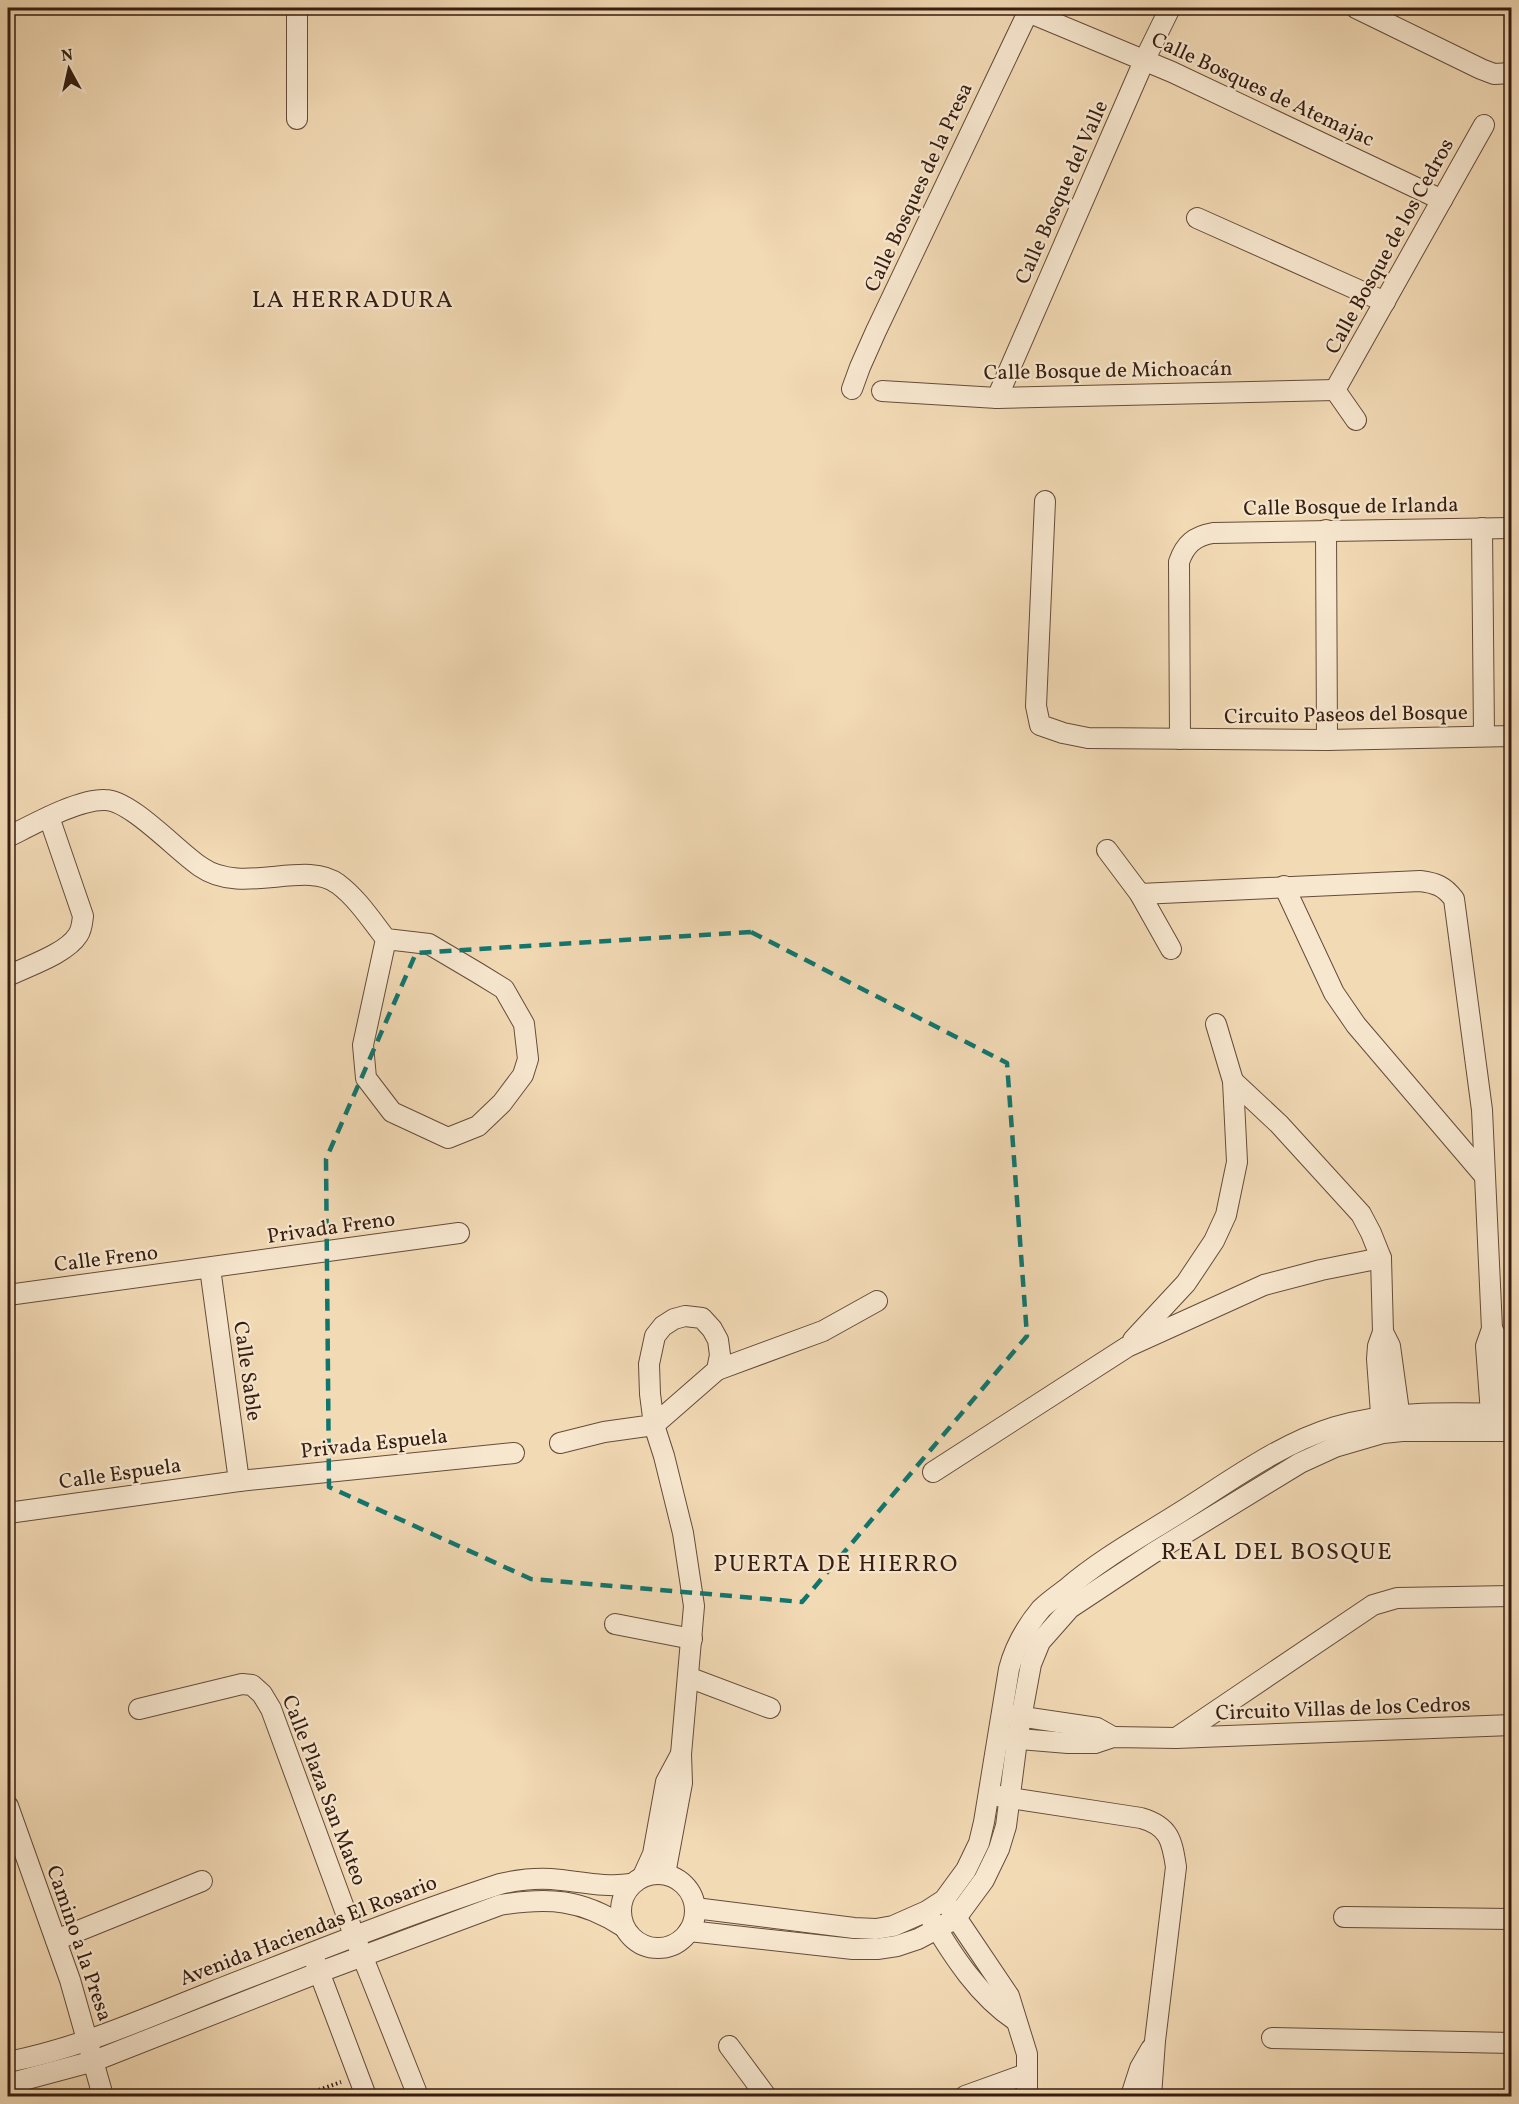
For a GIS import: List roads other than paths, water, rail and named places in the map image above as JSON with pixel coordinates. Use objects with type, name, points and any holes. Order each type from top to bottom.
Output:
[{"type":"street","points":[[297,8],[297,119]]},
{"type":"street","name":"Calle Bosque del Valle","points":[[997,398],[1144,61],[1170,8]]},
{"type":"street","points":[[1356,8],[1481,69],[1494,74],[1512,73]]},
{"type":"street","name":"Calle Bosques de Atemajac","points":[[1029,10],[1442,200]]},
{"type":"street","name":"Calle Bosques de la Presa","points":[[852,389],[876,331],[1029,10]]},
{"type":"street","name":"Calle Bosque de los Cedros","points":[[1335,390],[1484,125]]},
{"type":"street","points":[[1197,218],[1385,302]]},
{"type":"street","points":[[1335,390],[1356,420]]},
{"type":"street","name":"Calle Bosque de Michoacán","points":[[882,391],[997,398],[1335,390]]},
{"type":"street","name":"Circuito Paseos del Bosque","points":[[1045,501],[1036,706],[1040,725],[1088,738],[1327,740],[1512,736]]},
{"type":"street","points":[[1482,528],[1484,736]]},
{"type":"street","name":"Calle Bosque de Irlanda","points":[[1180,739],[1179,562],[1182,552],[1192,540],[1213,533],[1512,528]]},
{"type":"street","points":[[1326,530],[1327,740]]},
{"type":"street","points":[[8,837],[49,817],[91,801],[107,799],[125,807],[202,868],[218,876],[235,879],[264,879],[286,875],[321,877],[337,883],[386,939],[429,944],[504,989],[524,1024],[528,1059],[523,1075],[489,1116],[478,1126],[465,1133],[448,1138],[392,1112],[366,1078],[363,1045],[386,939]]},
{"type":"street","points":[[8,976],[58,952],[78,936],[82,927],[83,916],[49,817]]},
{"type":"street","points":[[1107,850],[1140,894],[1172,949]]},
{"type":"street","points":[[689,1932],[853,1949],[877,1949],[918,1939],[956,1918],[984,1880],[999,1850],[1010,1798],[1008,1739],[1002,1714],[1009,1668],[1014,1649],[1042,1608],[1076,1580],[1119,1550],[1274,1454],[1333,1427],[1504,1422],[1503,1353],[1492,1329],[1479,1079],[1454,899],[1446,888],[1420,881],[1140,894]]},
{"type":"street","points":[[1284,886],[1334,993],[1356,1025],[1483,1174]]},
{"type":"street","points":[[1127,1347],[1186,1283],[1214,1241],[1226,1215],[1237,1162],[1233,1081],[1216,1024]]},
{"type":"street","points":[[1233,1081],[1279,1124],[1361,1214],[1381,1258],[1383,1332],[1390,1346],[1391,1424]]},
{"type":"street","name":"Privada Freno","points":[[210,1268],[459,1233]]},
{"type":"street","points":[[933,1472],[1127,1347],[1264,1285],[1381,1258]]},
{"type":"street","name":"Calle Freno","points":[[8,1295],[210,1268]]},
{"type":"street","name":"Calle Sable","points":[[210,1268],[239,1481]]},
{"type":"street","points":[[560,1443],[604,1432],[654,1425],[717,1371],[823,1331],[877,1301]]},
{"type":"street","points":[[665,1874],[682,1784],[681,1754],[694,1606],[683,1533],[654,1425],[649,1364],[655,1336],[663,1326],[674,1319],[685,1316],[702,1318],[718,1340],[720,1355],[717,1371]]},
{"type":"street","points":[[695,1908],[876,1929],[893,1926],[945,1900],[966,1870],[979,1844],[989,1795],[1008,1739],[1022,1716],[1031,1664],[1040,1642],[1070,1608],[1153,1552],[1300,1463],[1391,1424]]},
{"type":"street","name":"Privada Espuela","points":[[239,1481],[514,1453]]},
{"type":"street","name":"Calle Espuela","points":[[8,1513],[239,1481]]},
{"type":"street","name":"Circuito Villas de los Cedros","points":[[1176,1738],[1373,1605],[1397,1598],[1512,1596]]},
{"type":"street","points":[[615,1624],[692,1640]]},
{"type":"street","points":[[688,1677],[770,1708]]},
{"type":"street","name":"Calle Plaza San Mateo","points":[[139,1709],[242,1684],[252,1685],[262,1694],[285,1743],[354,1935],[418,2097]]},
{"type":"street","name":"Circuito Villas de los Cedros","points":[[1002,1714],[1097,1728],[1113,1737]]},
{"type":"street","name":"Circuito Villas de los Cedros","points":[[1008,1739],[1095,1743],[1113,1737],[1176,1738],[1512,1725]]},
{"type":"street","points":[[637,1880],[653,1874],[665,1874],[676,1878],[686,1886],[695,1908],[694,1920],[689,1932],[680,1941],[655,1948],[637,1941],[624,1927],[621,1905],[624,1894],[637,1880],[653,1854],[666,1782],[681,1754]]},
{"type":"street","points":[[989,1795],[1141,1818],[1160,1826],[1168,1834],[1176,1867],[1155,2041],[1151,2097]]},
{"type":"street","name":"Camino a la Presa","points":[[8,1806],[70,1980],[102,2097]]},
{"type":"street","name":"Avenida Haciendas El Rosario","points":[[8,2062],[88,2042],[354,1935],[500,1884],[525,1879],[550,1879],[618,1886],[637,1880]]},
{"type":"street","points":[[56,1940],[202,1881]]},
{"type":"street","name":"Avenida Haciendas El Rosario","points":[[8,2084],[94,2061],[320,1972],[500,1905],[549,1899],[569,1902],[596,1910],[624,1927]]},
{"type":"street","points":[[945,1900],[1009,1996],[1027,2054],[1027,2097]]},
{"type":"street","points":[[927,1911],[966,1971],[995,2005],[1015,2020]]},
{"type":"street","points":[[1344,1917],[1512,1919]]},
{"type":"street","points":[[312,1952],[366,2097]]},
{"type":"street","points":[[1272,2038],[1512,2043]]},
{"type":"street","points":[[1131,2097],[1140,2068],[1155,2041]]},
{"type":"street","points":[[729,2046],[766,2097]]},
{"type":"street","points":[[965,2097],[1026,2073]]},
{"type":"district","name":"LA HERRADURA","points":[[353,299]]},
{"type":"district","name":"REAL DEL BOSQUE","points":[[1277,1551]]},
{"type":"district","name":"PUERTA DE HIERRO","points":[[836,1563]]}]
